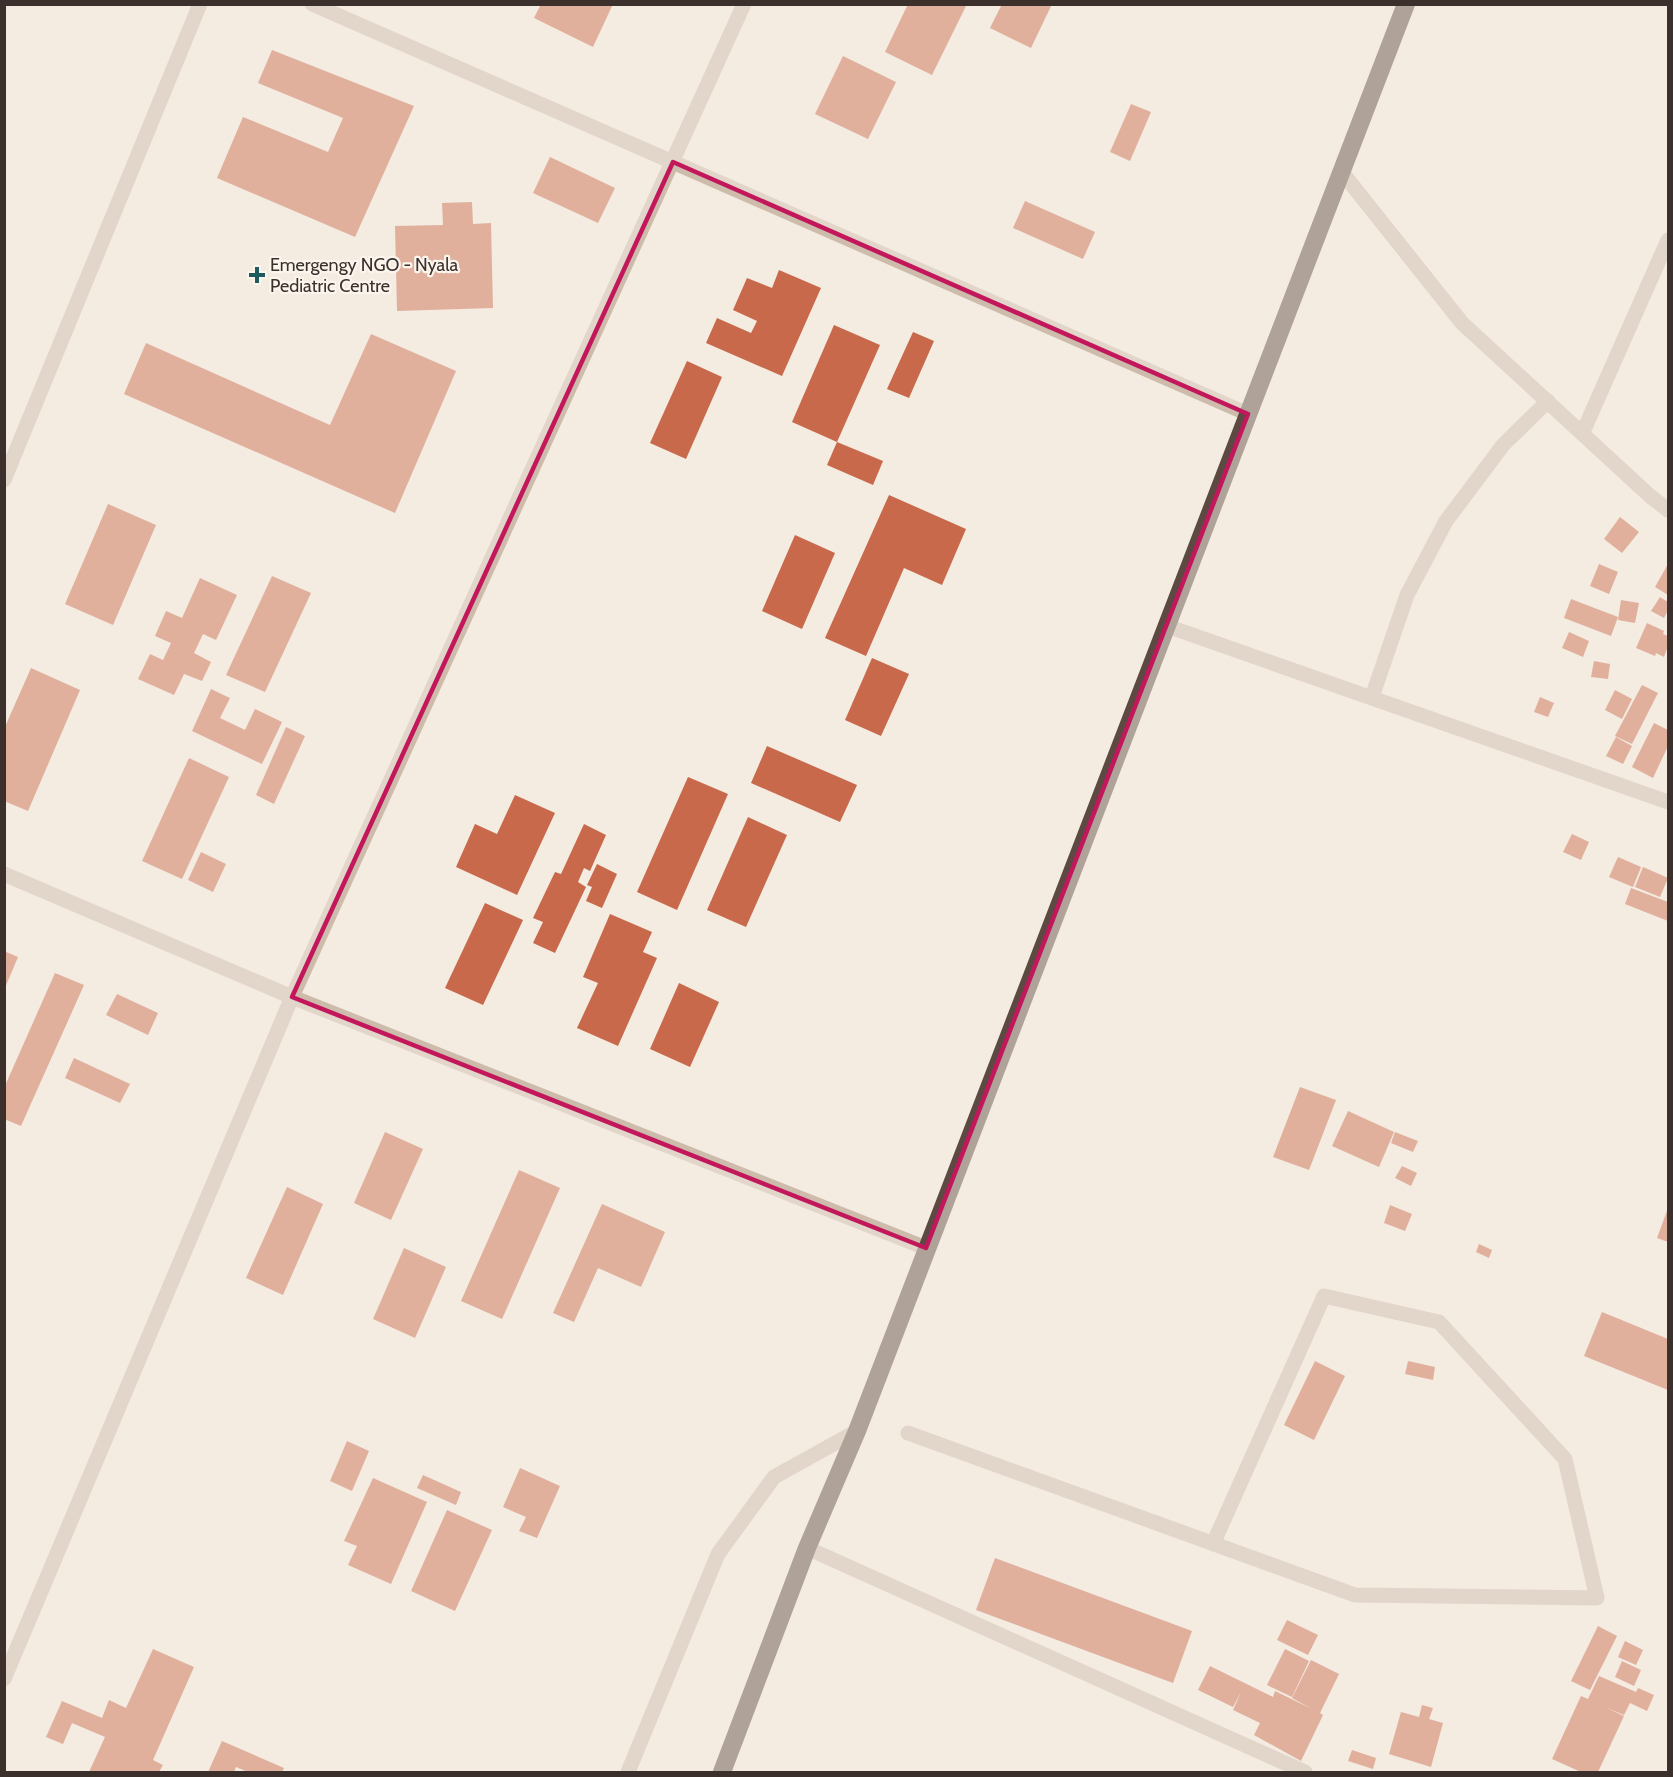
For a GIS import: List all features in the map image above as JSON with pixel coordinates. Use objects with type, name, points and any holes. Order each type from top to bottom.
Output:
[{"type":"highway","points":[[723,1773],[807,1548],[857,1431],[1406,4]]},
{"type":"street","points":[[4,480],[200,4]]},
{"type":"street","points":[[312,4],[1248,414]]},
{"type":"street","points":[[4,1679],[292,997],[744,4]]},
{"type":"street","points":[[1341,171],[1462,323],[1668,510]]},
{"type":"street","points":[[1583,432],[1668,240]]},
{"type":"street","points":[[1372,697],[1407,595],[1446,521],[1503,445],[1548,401]]},
{"type":"street","points":[[1167,626],[1668,802]]},
{"type":"street","points":[[4,874],[292,997],[926,1248]]},
{"type":"street","points":[[908,1433],[1213,1544],[1356,1595],[1597,1598],[1565,1459],[1439,1322],[1324,1296],[1213,1544]]},
{"type":"street","points":[[628,1773],[718,1554],[774,1477],[857,1431]]},
{"type":"street","points":[[807,1548],[1305,1773]]},
{"type":"highlighted area","points":[[673,162],[1248,414],[926,1248],[292,997]]},
{"type":"building","points":[[541,4],[613,4],[593,47],[534,18]]},
{"type":"building","points":[[908,4],[967,4],[932,75],[885,52]]},
{"type":"building","points":[[1002,4],[1052,4],[1031,48],[990,28]]},
{"type":"building","points":[[272,50],[414,106],[355,237],[217,178],[243,117],[328,152],[343,118],[258,83]]},
{"type":"building","points":[[843,56],[896,82],[868,139],[815,114]]},
{"type":"building","points":[[1131,104],[1151,112],[1130,161],[1110,152]]},
{"type":"building","points":[[550,157],[615,188],[598,223],[533,193]]},
{"type":"building","points":[[1025,201],[1095,232],[1083,259],[1013,228]]},
{"type":"building","points":[[472,202],[473,224],[491,223],[493,308],[397,311],[395,226],[443,225],[442,203]]},
{"type":"building","points":[[779,270],[821,288],[782,376],[706,343],[717,318],[751,333],[757,321],[733,310],[747,278],[772,288]]},
{"type":"building","points":[[834,325],[880,345],[837,442],[792,422]]},
{"type":"building","points":[[913,332],[934,341],[909,398],[887,389]]},
{"type":"building","points":[[371,334],[456,371],[395,513],[124,394],[146,343],[330,425]]},
{"type":"building","points":[[687,361],[722,377],[686,459],[650,443]]},
{"type":"building","points":[[837,442],[883,461],[873,485],[827,465]]},
{"type":"building","points":[[889,495],[966,529],[942,585],[904,568],[866,656],[825,638]]},
{"type":"building","points":[[108,504],[156,525],[113,625],[65,604]]},
{"type":"building","points":[[1620,517],[1639,532],[1622,553],[1604,539]]},
{"type":"building","points":[[795,535],[835,553],[802,629],[762,611]]},
{"type":"building","points":[[1599,564],[1618,572],[1609,594],[1590,586]]},
{"type":"building","points":[[1668,564],[1668,595],[1655,587]]},
{"type":"building","points":[[272,576],[311,593],[265,692],[226,675]]},
{"type":"building","points":[[200,578],[237,595],[216,640],[203,634],[194,653],[211,662],[202,681],[184,674],[174,695],[138,679],[150,654],[163,660],[171,643],[155,636],[166,611],[182,618]]},
{"type":"building","points":[[1660,597],[1668,602],[1668,610],[1664,618],[1651,611]]},
{"type":"building","points":[[1571,599],[1618,617],[1611,636],[1564,618]]},
{"type":"building","points":[[1621,600],[1639,603],[1635,623],[1618,620]]},
{"type":"building","points":[[1647,623],[1664,631],[1663,634],[1668,636],[1668,646],[1664,657],[1656,653],[1655,656],[1636,648]]},
{"type":"building","points":[[1569,632],[1589,641],[1583,657],[1562,648]]},
{"type":"building","points":[[872,658],[909,674],[881,736],[845,720]]},
{"type":"building","points":[[1594,661],[1610,664],[1608,679],[1591,677]]},
{"type":"building","points":[[31,668],[80,690],[28,811],[4,801],[4,729]]},
{"type":"building","points":[[1642,685],[1658,693],[1632,744],[1615,736]]},
{"type":"building","points":[[211,689],[230,698],[220,718],[245,730],[255,709],[282,722],[262,764],[192,731]]},
{"type":"building","points":[[1615,690],[1632,699],[1622,719],[1605,710]]},
{"type":"building","points":[[1540,697],[1554,703],[1548,717],[1534,712]]},
{"type":"building","points":[[1654,723],[1668,730],[1668,746],[1653,778],[1632,767]]},
{"type":"building","points":[[286,727],[305,736],[274,804],[256,795]]},
{"type":"building","points":[[1616,737],[1632,746],[1623,764],[1606,756]]},
{"type":"building","points":[[767,746],[857,785],[840,822],[751,783]]},
{"type":"building","points":[[189,758],[229,777],[182,879],[142,861]]},
{"type":"building","points":[[688,777],[728,794],[677,910],[637,892]]},
{"type":"building","points":[[515,795],[555,813],[517,895],[456,867],[475,824],[497,834]]},
{"type":"building","points":[[748,817],[787,835],[746,927],[707,910]]},
{"type":"building","points":[[584,824],[606,835],[590,871],[584,868],[578,882],[586,887],[555,953],[533,943],[543,922],[533,918],[555,872],[561,874]]},
{"type":"building","points":[[1572,834],[1589,842],[1581,860],[1563,852]]},
{"type":"building","points":[[201,852],[226,864],[213,892],[188,880]]},
{"type":"building","points":[[1618,857],[1641,867],[1633,887],[1609,877]]},
{"type":"building","points":[[597,864],[617,874],[602,908],[586,901],[592,887],[587,885]]},
{"type":"building","points":[[1643,867],[1668,878],[1660,897],[1635,887]]},
{"type":"building","points":[[1631,888],[1668,902],[1668,921],[1625,904]]},
{"type":"building","points":[[485,903],[523,920],[483,1005],[445,988]]},
{"type":"building","points":[[610,914],[652,932],[643,952],[657,958],[618,1046],[577,1028],[598,983],[583,977]]},
{"type":"building","points":[[4,951],[18,957],[5,988],[4,988]]},
{"type":"building","points":[[55,973],[84,985],[21,1126],[4,1119],[4,1088]]},
{"type":"building","points":[[679,983],[719,1002],[690,1067],[650,1049]]},
{"type":"building","points":[[117,994],[158,1013],[148,1035],[106,1015]]},
{"type":"building","points":[[74,1058],[130,1084],[120,1103],[65,1078]]},
{"type":"building","points":[[1300,1087],[1336,1100],[1309,1170],[1273,1157]]},
{"type":"building","points":[[1348,1111],[1394,1132],[1379,1167],[1332,1146]]},
{"type":"building","points":[[385,1132],[423,1149],[391,1220],[354,1203]]},
{"type":"building","points":[[1395,1132],[1418,1141],[1413,1152],[1391,1143]]},
{"type":"building","points":[[1402,1166],[1417,1173],[1411,1186],[1395,1178]]},
{"type":"building","points":[[519,1170],[560,1188],[502,1319],[461,1301]]},
{"type":"building","points":[[287,1187],[323,1204],[283,1295],[246,1278]]},
{"type":"building","points":[[602,1204],[665,1232],[641,1287],[598,1268],[574,1322],[553,1313]]},
{"type":"building","points":[[1390,1205],[1412,1214],[1405,1231],[1384,1223]]},
{"type":"building","points":[[1668,1208],[1668,1242],[1657,1238]]},
{"type":"building","points":[[1479,1244],[1492,1250],[1489,1258],[1476,1252]]},
{"type":"building","points":[[404,1248],[446,1267],[415,1338],[373,1319]]},
{"type":"building","points":[[1602,1312],[1668,1339],[1668,1390],[1584,1356]]},
{"type":"building","points":[[1315,1361],[1345,1376],[1314,1440],[1284,1425]]},
{"type":"building","points":[[1408,1361],[1435,1367],[1433,1380],[1405,1374]]},
{"type":"building","points":[[347,1441],[369,1451],[352,1491],[330,1481]]},
{"type":"building","points":[[520,1468],[560,1486],[537,1538],[519,1531],[526,1517],[503,1507]]},
{"type":"building","points":[[423,1475],[461,1492],[456,1505],[417,1488]]},
{"type":"building","points":[[373,1478],[427,1502],[391,1584],[348,1565],[357,1546],[344,1541]]},
{"type":"building","points":[[447,1510],[492,1530],[455,1611],[411,1591]]},
{"type":"building","points":[[995,1558],[1192,1631],[1173,1683],[976,1610]]},
{"type":"building","points":[[1287,1620],[1318,1635],[1308,1655],[1277,1640]]},
{"type":"building","points":[[1598,1626],[1617,1636],[1590,1690],[1571,1681]]},
{"type":"building","points":[[1625,1641],[1643,1650],[1636,1665],[1618,1657]]},
{"type":"building","points":[[153,1649],[194,1667],[153,1760],[163,1765],[159,1772],[89,1772],[105,1737],[72,1723],[63,1744],[46,1737],[62,1701],[102,1718],[109,1700],[126,1708]]},
{"type":"building","points":[[1285,1649],[1309,1661],[1292,1697],[1267,1685]]},
{"type":"building","points":[[1311,1660],[1339,1674],[1320,1713],[1323,1715],[1301,1761],[1254,1735],[1260,1723],[1233,1710],[1241,1692],[1233,1707],[1198,1690],[1210,1666],[1273,1697],[1275,1691],[1312,1709],[1292,1698]]},
{"type":"building","points":[[1622,1661],[1641,1670],[1634,1686],[1615,1677]]},
{"type":"building","points":[[1599,1676],[1636,1692],[1638,1688],[1654,1695],[1647,1711],[1630,1703],[1624,1715],[1605,1707],[1624,1716],[1598,1772],[1581,1772],[1552,1759],[1581,1696],[1588,1699]]},
{"type":"building","points":[[1422,1705],[1433,1708],[1429,1719],[1443,1723],[1431,1767],[1389,1754],[1401,1712],[1419,1717]]},
{"type":"building","points":[[222,1741],[284,1768],[282,1772],[248,1772],[236,1767],[234,1772],[208,1772]]},
{"type":"building","points":[[1352,1750],[1376,1758],[1373,1769],[1348,1761]]},
{"type":"place","name":"Emergengy NGO - Nyala Pediatric Centre","points":[[257,275]]}]
